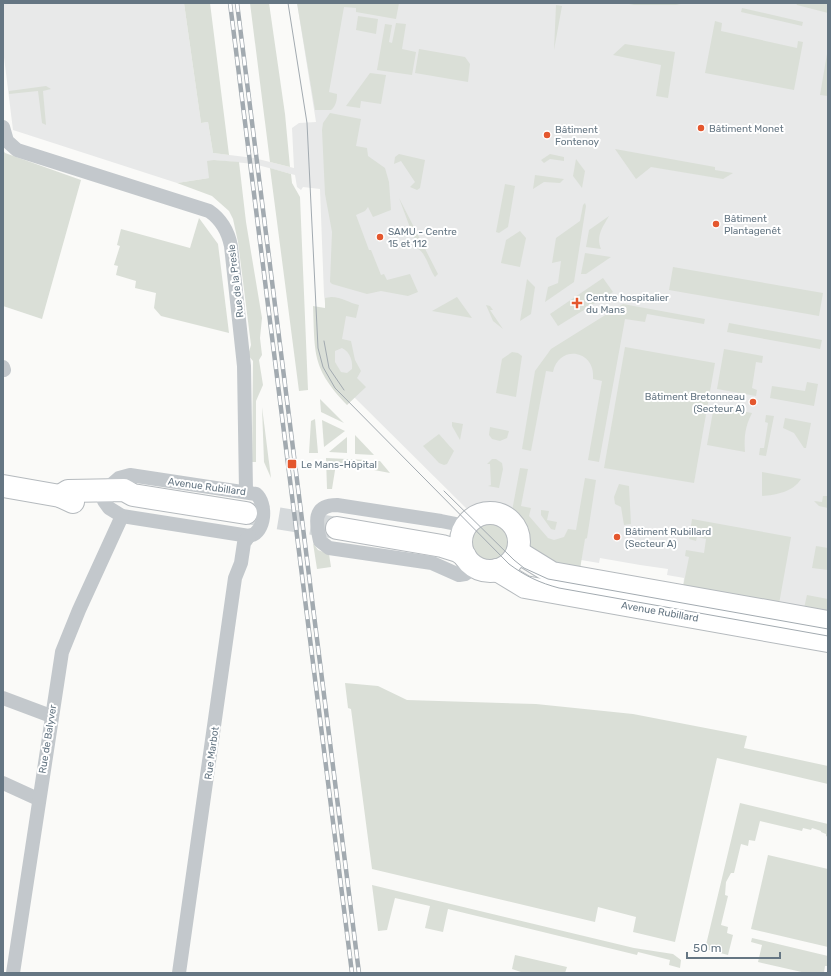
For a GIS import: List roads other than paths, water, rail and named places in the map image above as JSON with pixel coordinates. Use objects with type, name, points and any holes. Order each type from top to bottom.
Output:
[{"type":"main road","name":"Avenue Rubillard","points":[[3,486],[60,496],[68,491],[104,496],[124,490],[133,495],[246,513]]},
{"type":"main road","name":"Avenue Rubillard","points":[[392,536],[418,535],[464,525],[475,517],[492,513],[505,517],[512,522],[519,534],[518,552],[552,572],[828,622]]},
{"type":"main road","points":[[464,525],[461,542],[470,562]]},
{"type":"main road","name":"Avenue Rubillard","points":[[337,528],[392,536],[442,546],[458,551],[470,562],[486,571],[497,570],[525,587],[828,642]]},
{"type":"main road","points":[[497,570],[509,564],[518,552]]},
{"type":"street","name":"Rue de la Presle","points":[[3,128],[7,141],[17,150],[210,211],[218,217],[224,225],[229,235],[231,246],[244,366],[246,491]]},
{"type":"street","name":"Avenue Rubillard","points":[[104,496],[118,478],[130,475],[246,491],[259,496],[263,508],[261,528],[256,534],[249,536]]},
{"type":"street","points":[[104,496],[109,508],[122,516],[249,536]]},
{"type":"street","points":[[464,525],[441,520],[338,505],[324,508],[320,512],[317,520],[320,541],[329,548],[432,564],[459,575],[465,574],[470,562]]},
{"type":"street","name":"Rue de Balyver","points":[[13,973],[38,799],[62,652],[122,516]]},
{"type":"street","name":"Rue Marbot","points":[[179,973],[235,578],[241,563],[244,543],[249,536]]},
{"type":"street","points":[[3,698],[51,716]]},
{"type":"street","points":[[3,782],[38,799]]},
{"type":"tunnel","points":[[246,513],[337,528]]},
{"type":"tram line","points":[[288,3],[307,123],[318,348],[323,367],[335,388],[509,564],[533,579],[559,588],[828,636]]},
{"type":"tram line","points":[[324,341],[329,368],[344,390]]},
{"type":"tram line","points":[[444,491],[514,560],[524,568],[548,579],[828,629]]},
{"type":"railway","points":[[230,3],[352,973]]},
{"type":"railway","points":[[237,3],[359,973]]},
{"type":"place","name":"Bâtiment Monet","points":[[701,128]]},
{"type":"place","name":"Bâtiment Fontenoy","points":[[547,135]]},
{"type":"place","name":"Bâtiment Plantagenêt","points":[[716,224]]},
{"type":"place","name":"SAMU - Centre 15 et 112","points":[[380,237]]},
{"type":"place","name":"Centre hospitalier du Mans","points":[[577,303]]},
{"type":"place","name":"Bâtiment Bretonneau (Secteur A)","points":[[753,402]]},
{"type":"place","name":"Le Mans-Hôpital","points":[[292,464]]},
{"type":"place","name":"Bâtiment Rubillard (Secteur A)","points":[[617,537]]}]
